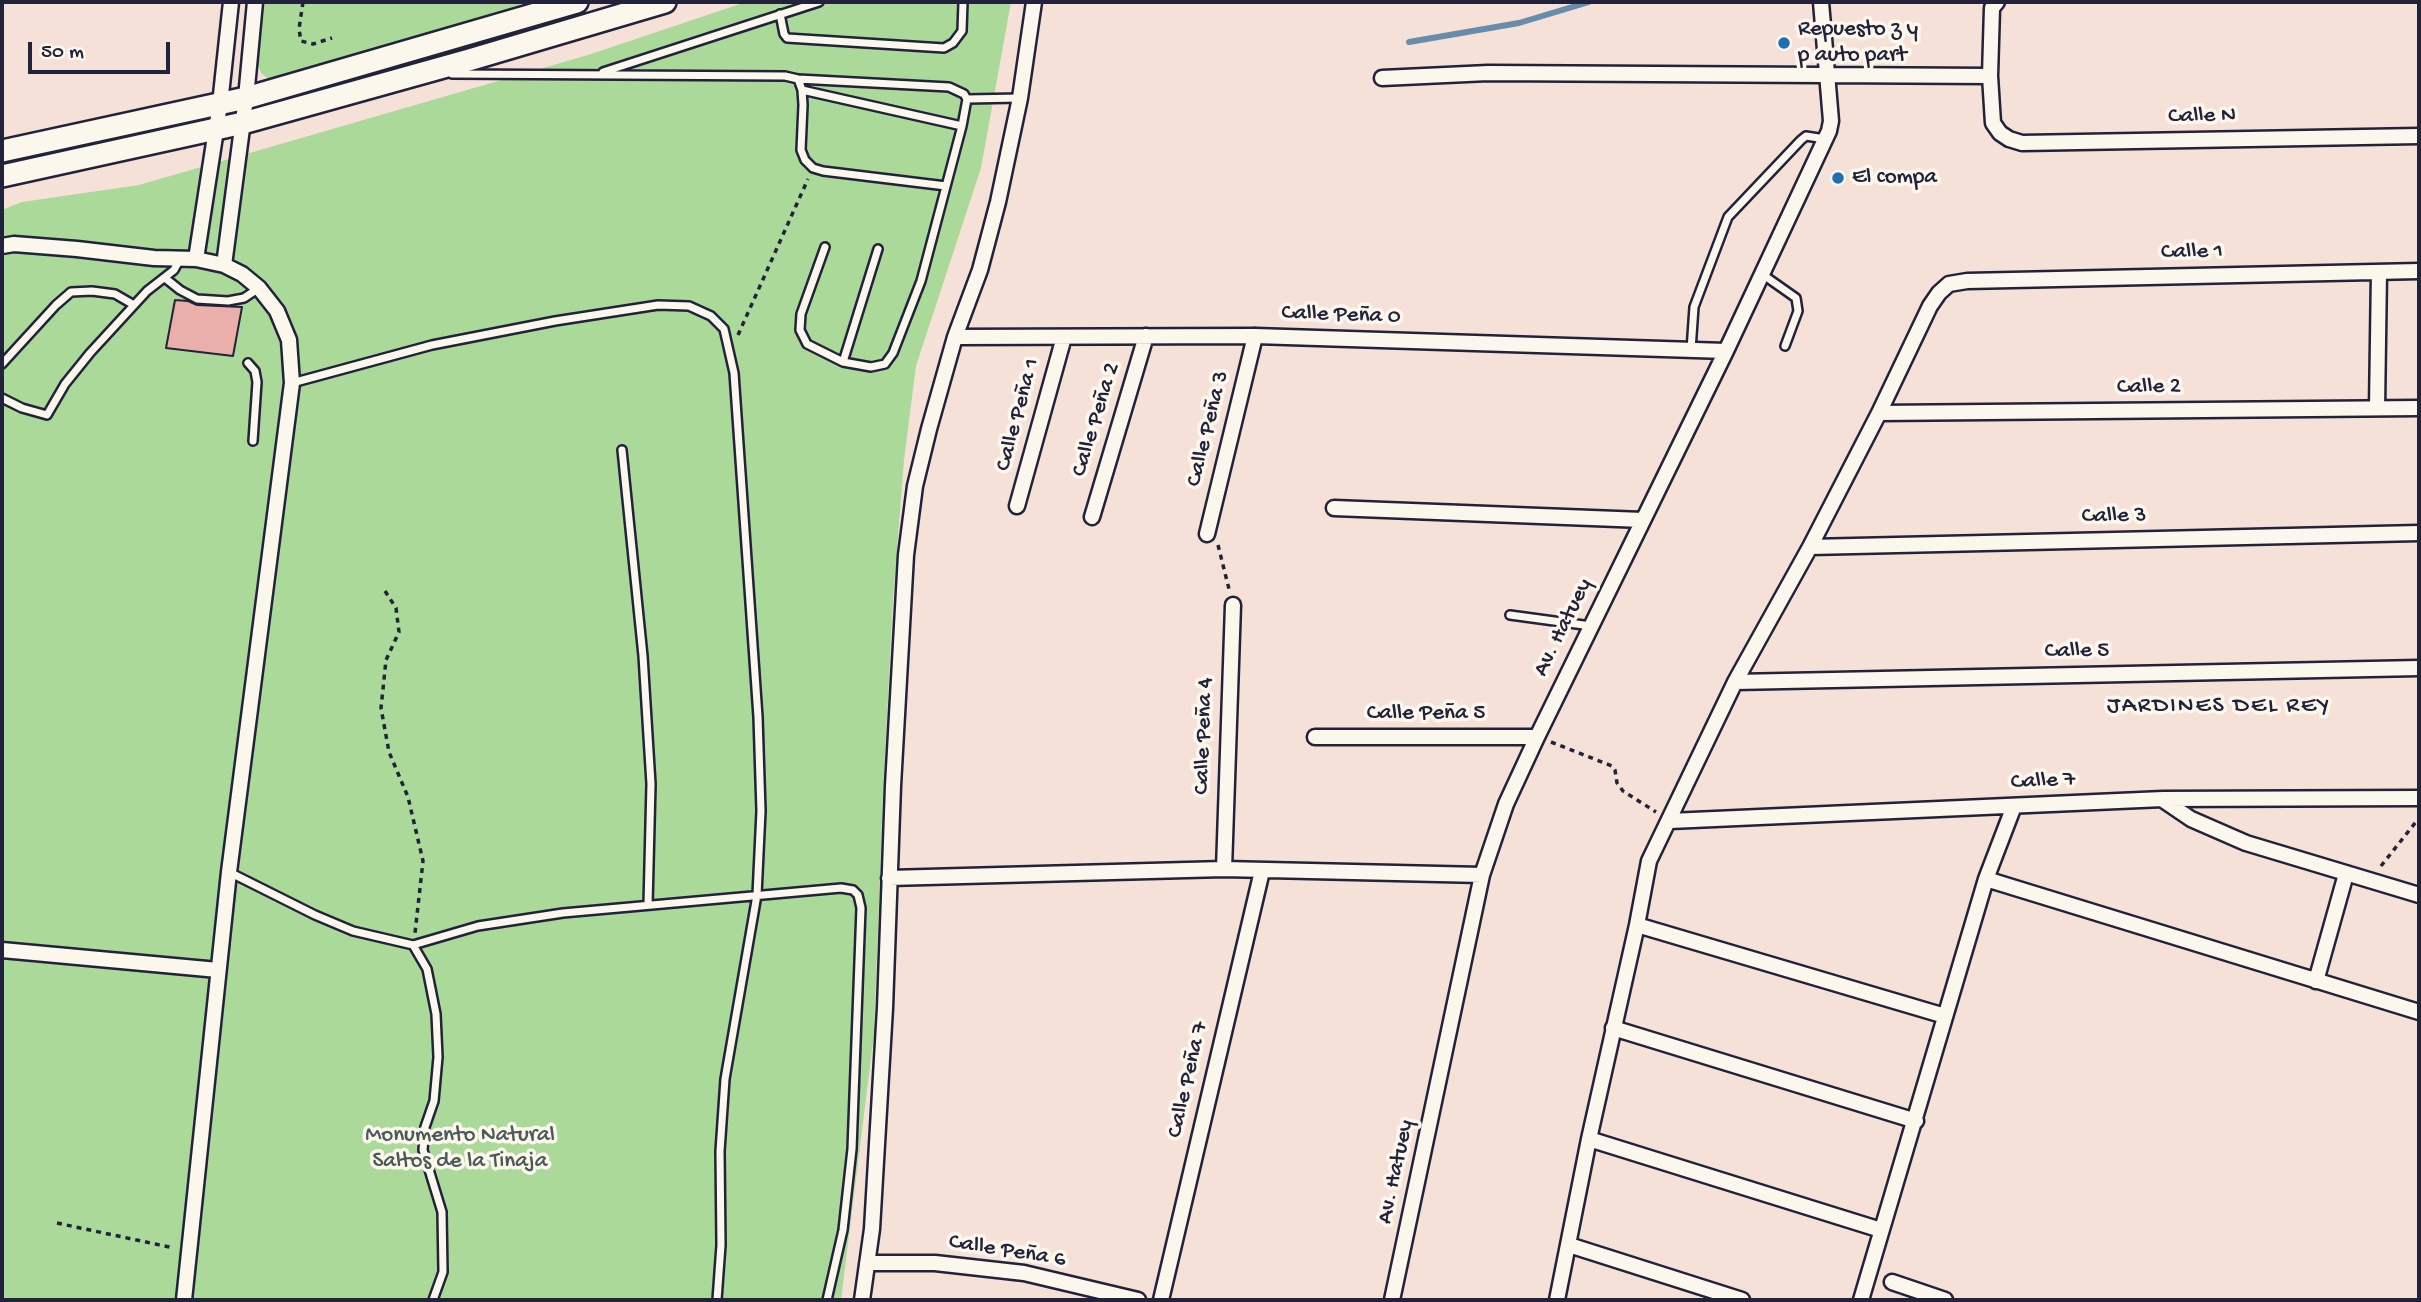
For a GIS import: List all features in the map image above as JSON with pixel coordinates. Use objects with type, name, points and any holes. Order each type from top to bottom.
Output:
[{"type":"main road","points":[[2,151],[246,98],[577,2]]},
{"type":"main road","points":[[2,176],[243,123],[665,2]]},
{"type":"street","points":[[196,259],[220,104],[231,2]]},
{"type":"street","points":[[224,265],[246,98],[255,2]]},
{"type":"street","points":[[862,1300],[872,1229],[906,555],[915,486],[955,337],[983,259],[998,202],[1020,98],[1034,2]]},
{"type":"street","points":[[1382,78],[1488,74],[1990,76],[1992,8],[1997,2]]},
{"type":"street","name":"Av. Hatuey","points":[[1392,1300],[1482,875],[1506,804],[1536,737],[1726,351],[1826,139],[1831,121],[1821,3]]},
{"type":"street","name":"Calle N","points":[[1990,76],[1993,123],[2009,139],[2022,142],[2419,136]]},
{"type":"street","points":[[2,246],[14,244],[145,257],[196,259],[224,265],[242,274],[259,288],[277,311],[289,340],[292,383],[229,872],[184,1300]]},
{"type":"street","name":"Calle 1","points":[[1879,413],[1930,306],[1949,285],[1967,281],[2419,271]]},
{"type":"street","points":[[2377,408],[2379,272]]},
{"type":"street","name":"Calle Peña 0","points":[[955,337],[1255,335],[1726,351]]},
{"type":"street","name":"Calle Peña 3","points":[[1207,534],[1255,335]]},
{"type":"street","name":"Calle Peña 2","points":[[1092,517],[1146,336]]},
{"type":"street","name":"Calle Peña 1","points":[[1017,506],[1064,337]]},
{"type":"street","name":"Calle 2","points":[[1879,413],[2419,408]]},
{"type":"street","points":[[1557,1300],[1649,862],[1735,682],[1810,547],[1879,413]]},
{"type":"street","points":[[1334,508],[1643,520]]},
{"type":"street","name":"Calle 3","points":[[1810,547],[2419,533]]},
{"type":"street","name":"Calle Peña 4","points":[[1224,869],[1233,605]]},
{"type":"street","name":"Calle 5","points":[[1735,682],[2419,668]]},
{"type":"street","name":"Calle Peña 5","points":[[1315,737],[1536,737]]},
{"type":"street","name":"Calle 7","points":[[1670,821],[2163,799],[2419,798]]},
{"type":"street","points":[[2163,799],[2191,819],[2246,843],[2419,895]]},
{"type":"street","points":[[1861,1300],[1986,879],[2014,806]]},
{"type":"street","points":[[889,878],[1224,869],[1482,875]]},
{"type":"street","name":"Calle Peña 7","points":[[1161,1300],[1262,871]]},
{"type":"street","points":[[2316,981],[2346,874]]},
{"type":"street","points":[[1986,879],[2419,1013]]},
{"type":"street","points":[[1637,925],[1945,1016]]},
{"type":"street","points":[[2,950],[218,970]]},
{"type":"street","points":[[1613,1028],[1916,1121]]},
{"type":"street","points":[[1589,1139],[1881,1230]]},
{"type":"street","points":[[1569,1245],[1742,1300]]},
{"type":"street","name":"Calle Peña 6","points":[[867,1263],[936,1263],[1024,1273],[1138,1300]]},
{"type":"street","points":[[1892,1282],[1945,1300]]},
{"type":"lane","points":[[595,74],[819,2]]},
{"type":"lane","points":[[780,14],[787,38],[937,48],[953,43],[962,31],[963,2]]},
{"type":"lane","points":[[416,75],[785,76],[798,79],[949,87],[957,89],[968,99],[1020,98]]},
{"type":"lane","points":[[798,79],[802,90],[801,150],[805,160],[813,168],[823,172],[946,186]]},
{"type":"lane","points":[[802,90],[962,126]]},
{"type":"lane","points":[[825,247],[801,314],[800,330],[807,344],[843,362],[871,367],[885,364],[893,353],[922,281],[968,99]]},
{"type":"lane","points":[[1691,350],[1693,307],[1728,217],[1806,136],[1826,139]]},
{"type":"lane","points":[[843,362],[878,249]]},
{"type":"lane","points":[[2,398],[22,408],[47,415],[65,384],[90,353],[147,291],[166,278],[180,258]]},
{"type":"lane","points":[[1762,274],[1796,298],[1798,311],[1785,346]]},
{"type":"lane","points":[[166,278],[197,299],[212,301],[244,298],[259,288]]},
{"type":"lane","points":[[2,365],[71,292],[115,294],[134,305]]},
{"type":"lane","points":[[292,383],[432,345],[555,321],[658,305],[689,306],[711,316],[724,328],[731,351],[758,717],[761,811],[757,895],[725,1079],[720,1151],[721,1245],[718,1300]]},
{"type":"lane","points":[[248,363],[255,371],[257,382],[253,441]]},
{"type":"lane","points":[[622,450],[643,656],[650,771],[648,905]]},
{"type":"lane","points":[[1510,615],[1591,626]]},
{"type":"lane","points":[[229,872],[315,915],[354,931],[414,945],[478,926],[563,913],[841,888],[853,890],[858,895],[861,908],[852,1149],[843,1230],[827,1300]]},
{"type":"lane","points":[[414,945],[426,968],[436,1014],[438,1057],[435,1090],[425,1127],[423,1150],[442,1212],[443,1272],[433,1300]]},
{"type":"path","points":[[303,2],[300,41],[313,44],[332,38]]},
{"type":"path","points":[[731,351],[813,168]]},
{"type":"path","points":[[1207,534],[1217,538],[1233,605]]},
{"type":"path","points":[[385,590],[396,608],[399,632],[386,660],[381,708],[389,752],[408,797],[423,861],[414,945]]},
{"type":"path","points":[[1536,737],[1612,766],[1623,791],[1670,821]]},
{"type":"path","points":[[2367,880],[2385,862],[2419,818]]},
{"type":"path","points":[[57,1223],[189,1251]]},
{"type":"green space","points":[[263,2],[529,2],[271,81],[261,73],[256,60]]},
{"type":"green space","name":"Monumento Natural Saltos de la Tinaja","points":[[746,2],[1011,2],[981,168],[916,366],[904,460],[893,600],[874,1034],[841,1300],[2,1300],[2,210],[22,202],[139,185],[588,55]]},
{"type":"building","points":[[175,300],[197,305],[242,307],[233,356],[166,348]]},
{"type":"waterway","points":[[1409,42],[1519,23],[1589,2]]},
{"type":"place","name":"Repuesto z y p auto part","points":[[1784,43]]},
{"type":"place","name":"El compa","points":[[1838,178]]},
{"type":"district","name":"JARDINES DEL REY","points":[[2219,707]]}]
